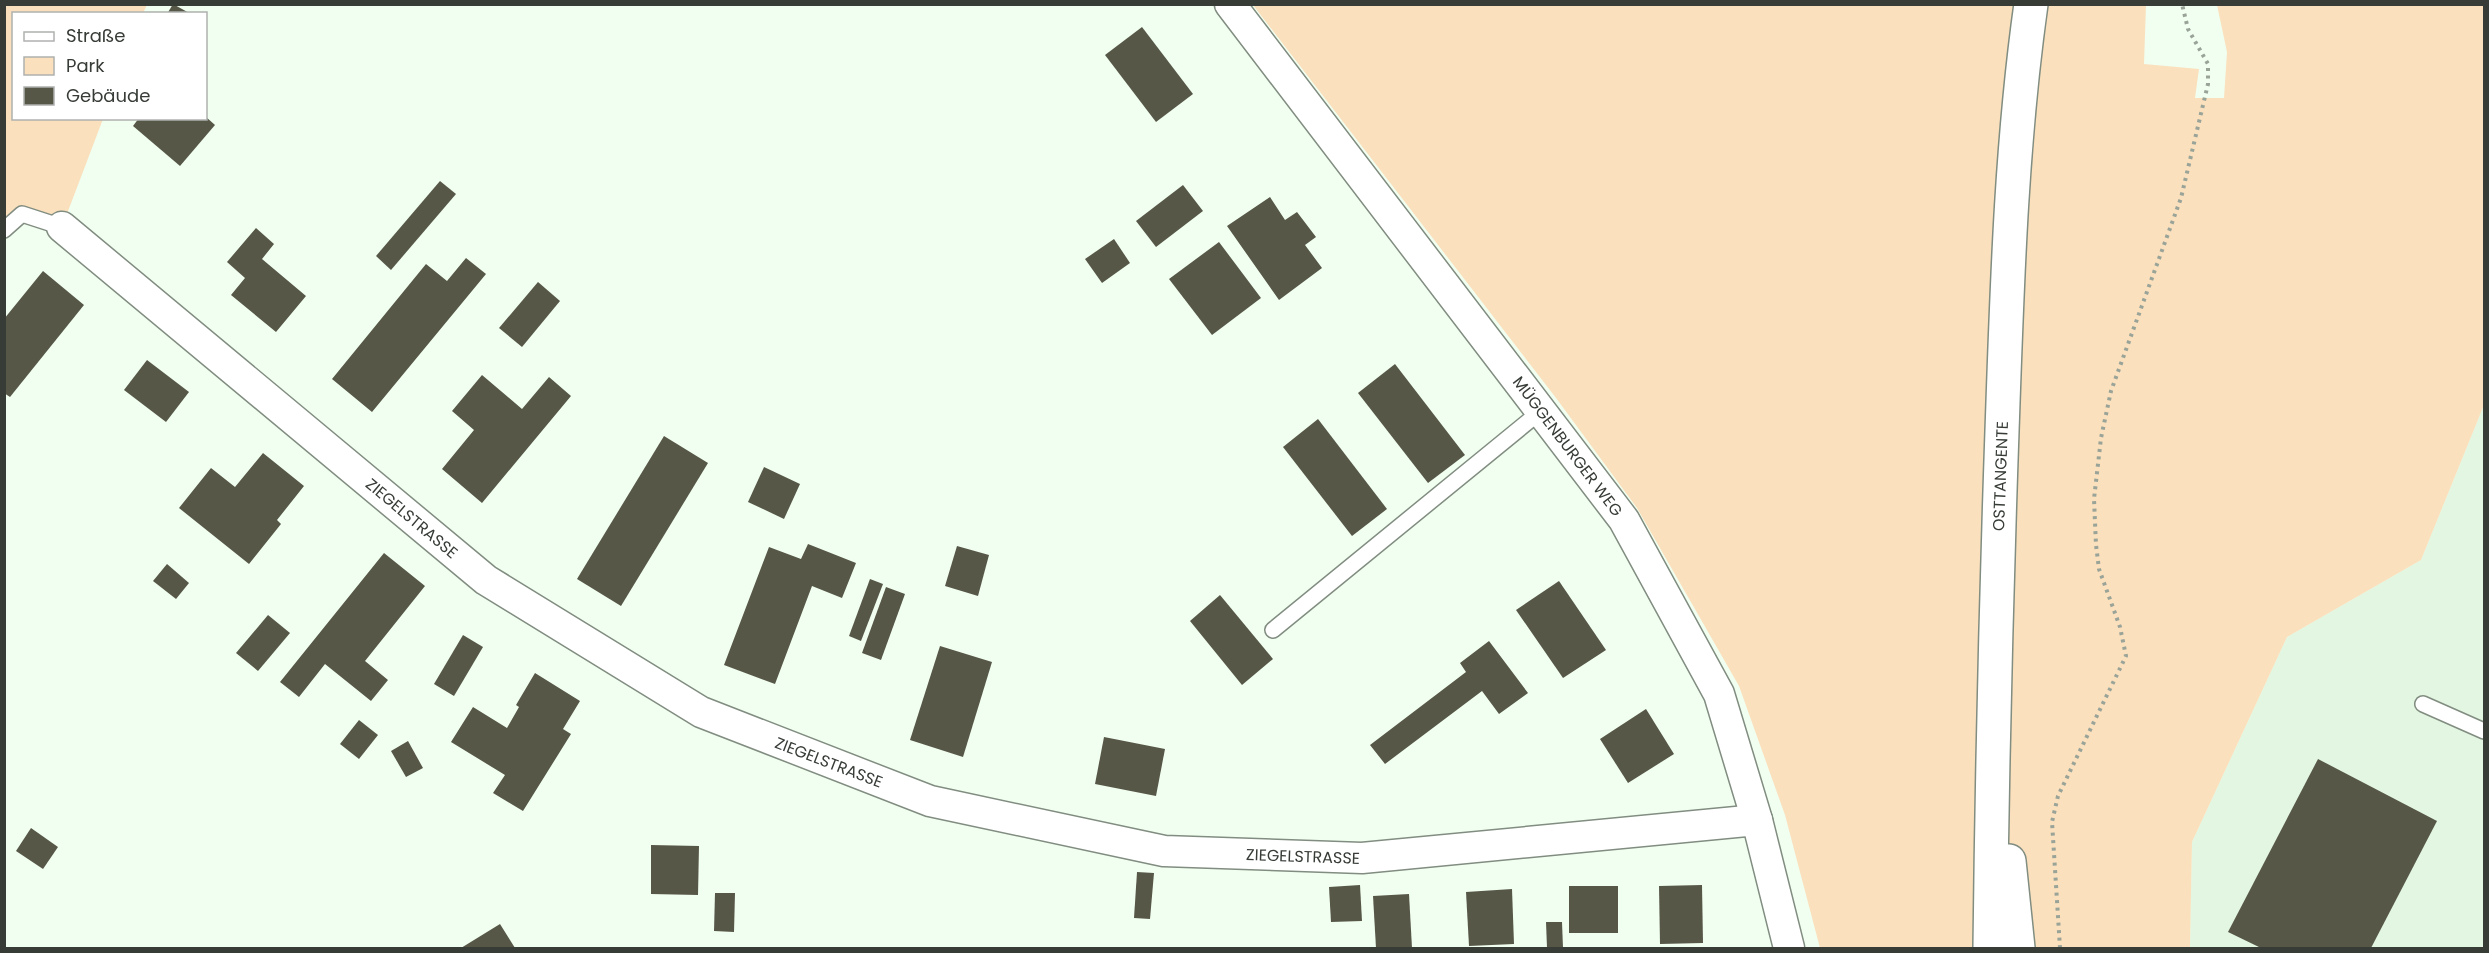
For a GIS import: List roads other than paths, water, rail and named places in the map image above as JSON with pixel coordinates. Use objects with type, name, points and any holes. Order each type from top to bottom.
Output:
[{"type":"main road","name":"OSTTANGENTE","points":[[1990,948],[1992,707],[2008,234],[2020,80],[2031,4]]},
{"type":"main road","points":[[1992,707],[2018,948]]},
{"type":"street","name":"MÜGGENBURGER WEG","points":[[1230,4],[1624,520],[1719,694],[1757,820],[1789,948]]},
{"type":"street","name":"ZIEGELSTRASSE","points":[[62,226],[486,580],[701,712],[930,801],[1164,851],[1362,858],[1757,820]]},
{"type":"lane","points":[[4,230],[22,214],[62,226]]},
{"type":"lane","points":[[1273,630],[1541,411]]},
{"type":"lane","points":[[2423,704],[2484,732]]}]
